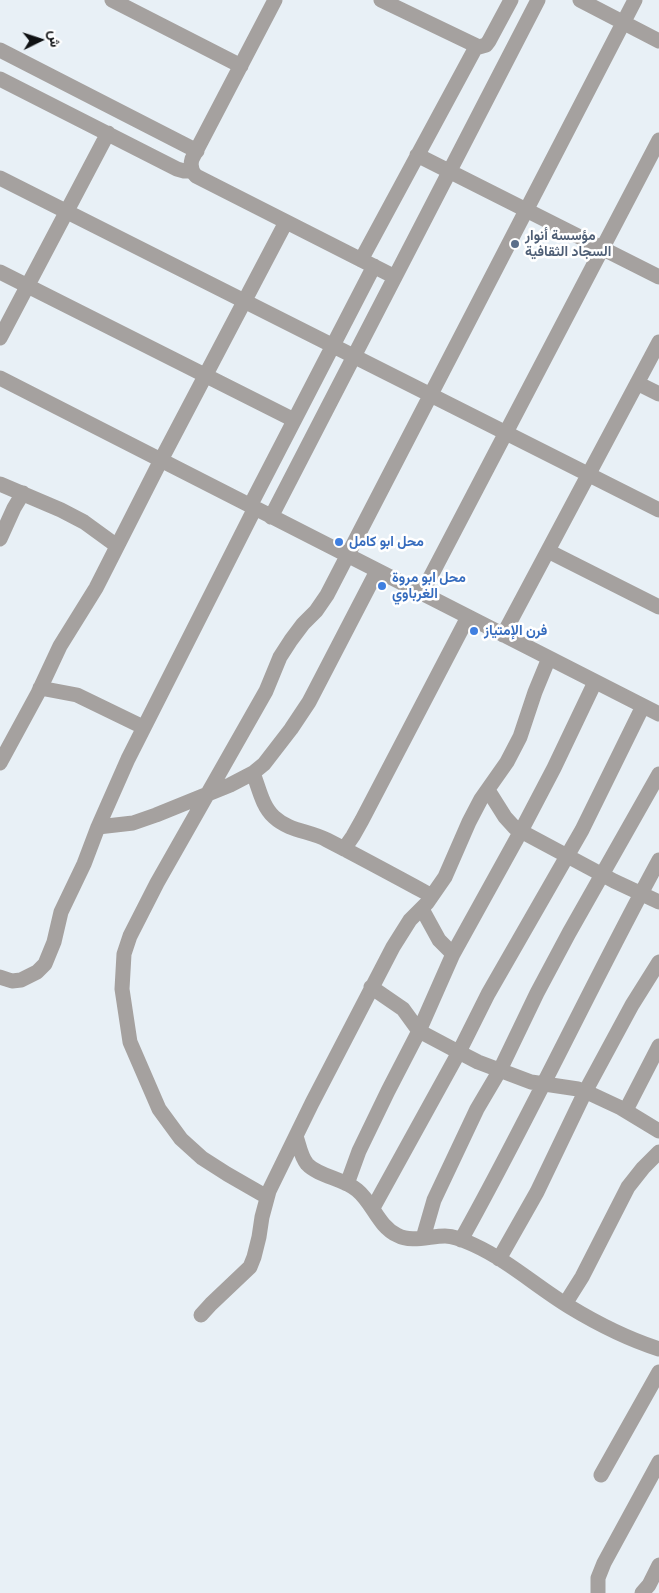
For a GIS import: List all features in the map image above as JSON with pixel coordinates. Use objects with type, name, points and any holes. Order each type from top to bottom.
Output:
[{"type":"street","points":[[112,0],[241,66]]},
{"type":"street","points":[[275,0],[191,163],[192,171],[196,176],[395,277]]},
{"type":"street","points":[[381,0],[403,5],[481,47],[488,42],[511,0]]},
{"type":"street","points":[[271,517],[538,0]]},
{"type":"street","points":[[580,0],[659,41]]},
{"type":"street","points":[[267,1197],[202,1158],[181,1139],[159,1109],[130,1042],[122,990],[124,954],[130,936],[157,882],[266,691],[280,657],[290,640],[316,611],[327,595],[346,555],[635,0]]},
{"type":"street","points":[[0,978],[12,981],[21,980],[37,972],[45,964],[54,942],[61,912],[84,864],[128,758],[189,642],[294,420],[332,346],[367,263],[417,156],[476,46]]},
{"type":"street","points":[[0,50],[197,151]]},
{"type":"street","points":[[0,78],[177,169],[192,171]]},
{"type":"street","points":[[0,338],[108,133]]},
{"type":"street","points":[[422,593],[659,140]]},
{"type":"street","points":[[417,156],[659,277]]},
{"type":"street","points":[[0,178],[659,510]]},
{"type":"street","points":[[0,763],[60,646],[96,588],[286,222]]},
{"type":"street","points":[[0,272],[294,420]]},
{"type":"street","points":[[504,635],[659,342]]},
{"type":"street","points":[[0,378],[659,714]]},
{"type":"street","points":[[637,383],[659,394]]},
{"type":"street","points":[[0,484],[84,522],[118,546]]},
{"type":"street","points":[[0,539],[23,493]]},
{"type":"street","points":[[548,552],[659,607]]},
{"type":"street","points":[[98,827],[133,823],[191,801],[230,785],[253,773],[264,764],[309,702],[377,570]]},
{"type":"street","points":[[344,849],[362,820],[468,617]]},
{"type":"street","points":[[202,1315],[250,1267],[258,1244],[269,1190],[393,947],[410,920],[422,909],[445,878],[469,822],[507,762],[520,737],[549,658]]},
{"type":"street","points":[[347,1184],[359,1151],[388,1090],[420,1031],[453,954],[554,768],[595,682]]},
{"type":"street","points":[[40,688],[77,695],[143,727]]},
{"type":"street","points":[[373,1208],[459,1052],[488,994],[582,830],[643,706]]},
{"type":"street","points":[[253,773],[266,808],[274,817],[293,829],[324,839],[432,896]]},
{"type":"street","points":[[423,1238],[442,1180],[477,1109],[500,1070],[538,993],[602,874],[659,774]]},
{"type":"street","points":[[488,790],[504,817],[515,828],[566,856],[659,902]]},
{"type":"street","points":[[462,1240],[499,1172],[573,1023],[659,860]]},
{"type":"street","points":[[422,909],[440,940],[453,954]]},
{"type":"street","points":[[499,1259],[537,1192],[586,1092],[632,1005],[659,962]]},
{"type":"street","points":[[371,987],[403,1008],[420,1031],[459,1052],[531,1082],[578,1089],[586,1092],[626,1110],[659,1131]]},
{"type":"street","points":[[626,1110],[659,1046]]},
{"type":"street","points":[[296,1136],[306,1162],[312,1169],[356,1189],[373,1208],[384,1226],[398,1236],[423,1238],[445,1236],[476,1246],[499,1259],[565,1304],[602,1325],[659,1349]]},
{"type":"street","points":[[565,1304],[582,1277],[628,1187],[659,1152]]},
{"type":"street","points":[[601,1475],[659,1372]]},
{"type":"street","points":[[598,1593],[598,1578],[604,1563],[659,1462]]},
{"type":"street","points":[[642,1593],[649,1585],[659,1565]]},
{"type":"place","name":"مؤسسة أنوار السجاد الثقافية","points":[[515,244]]},
{"type":"place","name":"محل ابو كامل","points":[[339,542]]},
{"type":"place","name":"محل ابو مروة الغرباوي","points":[[382,586]]},
{"type":"place","name":"فرن الإمتياز","points":[[474,631]]}]
